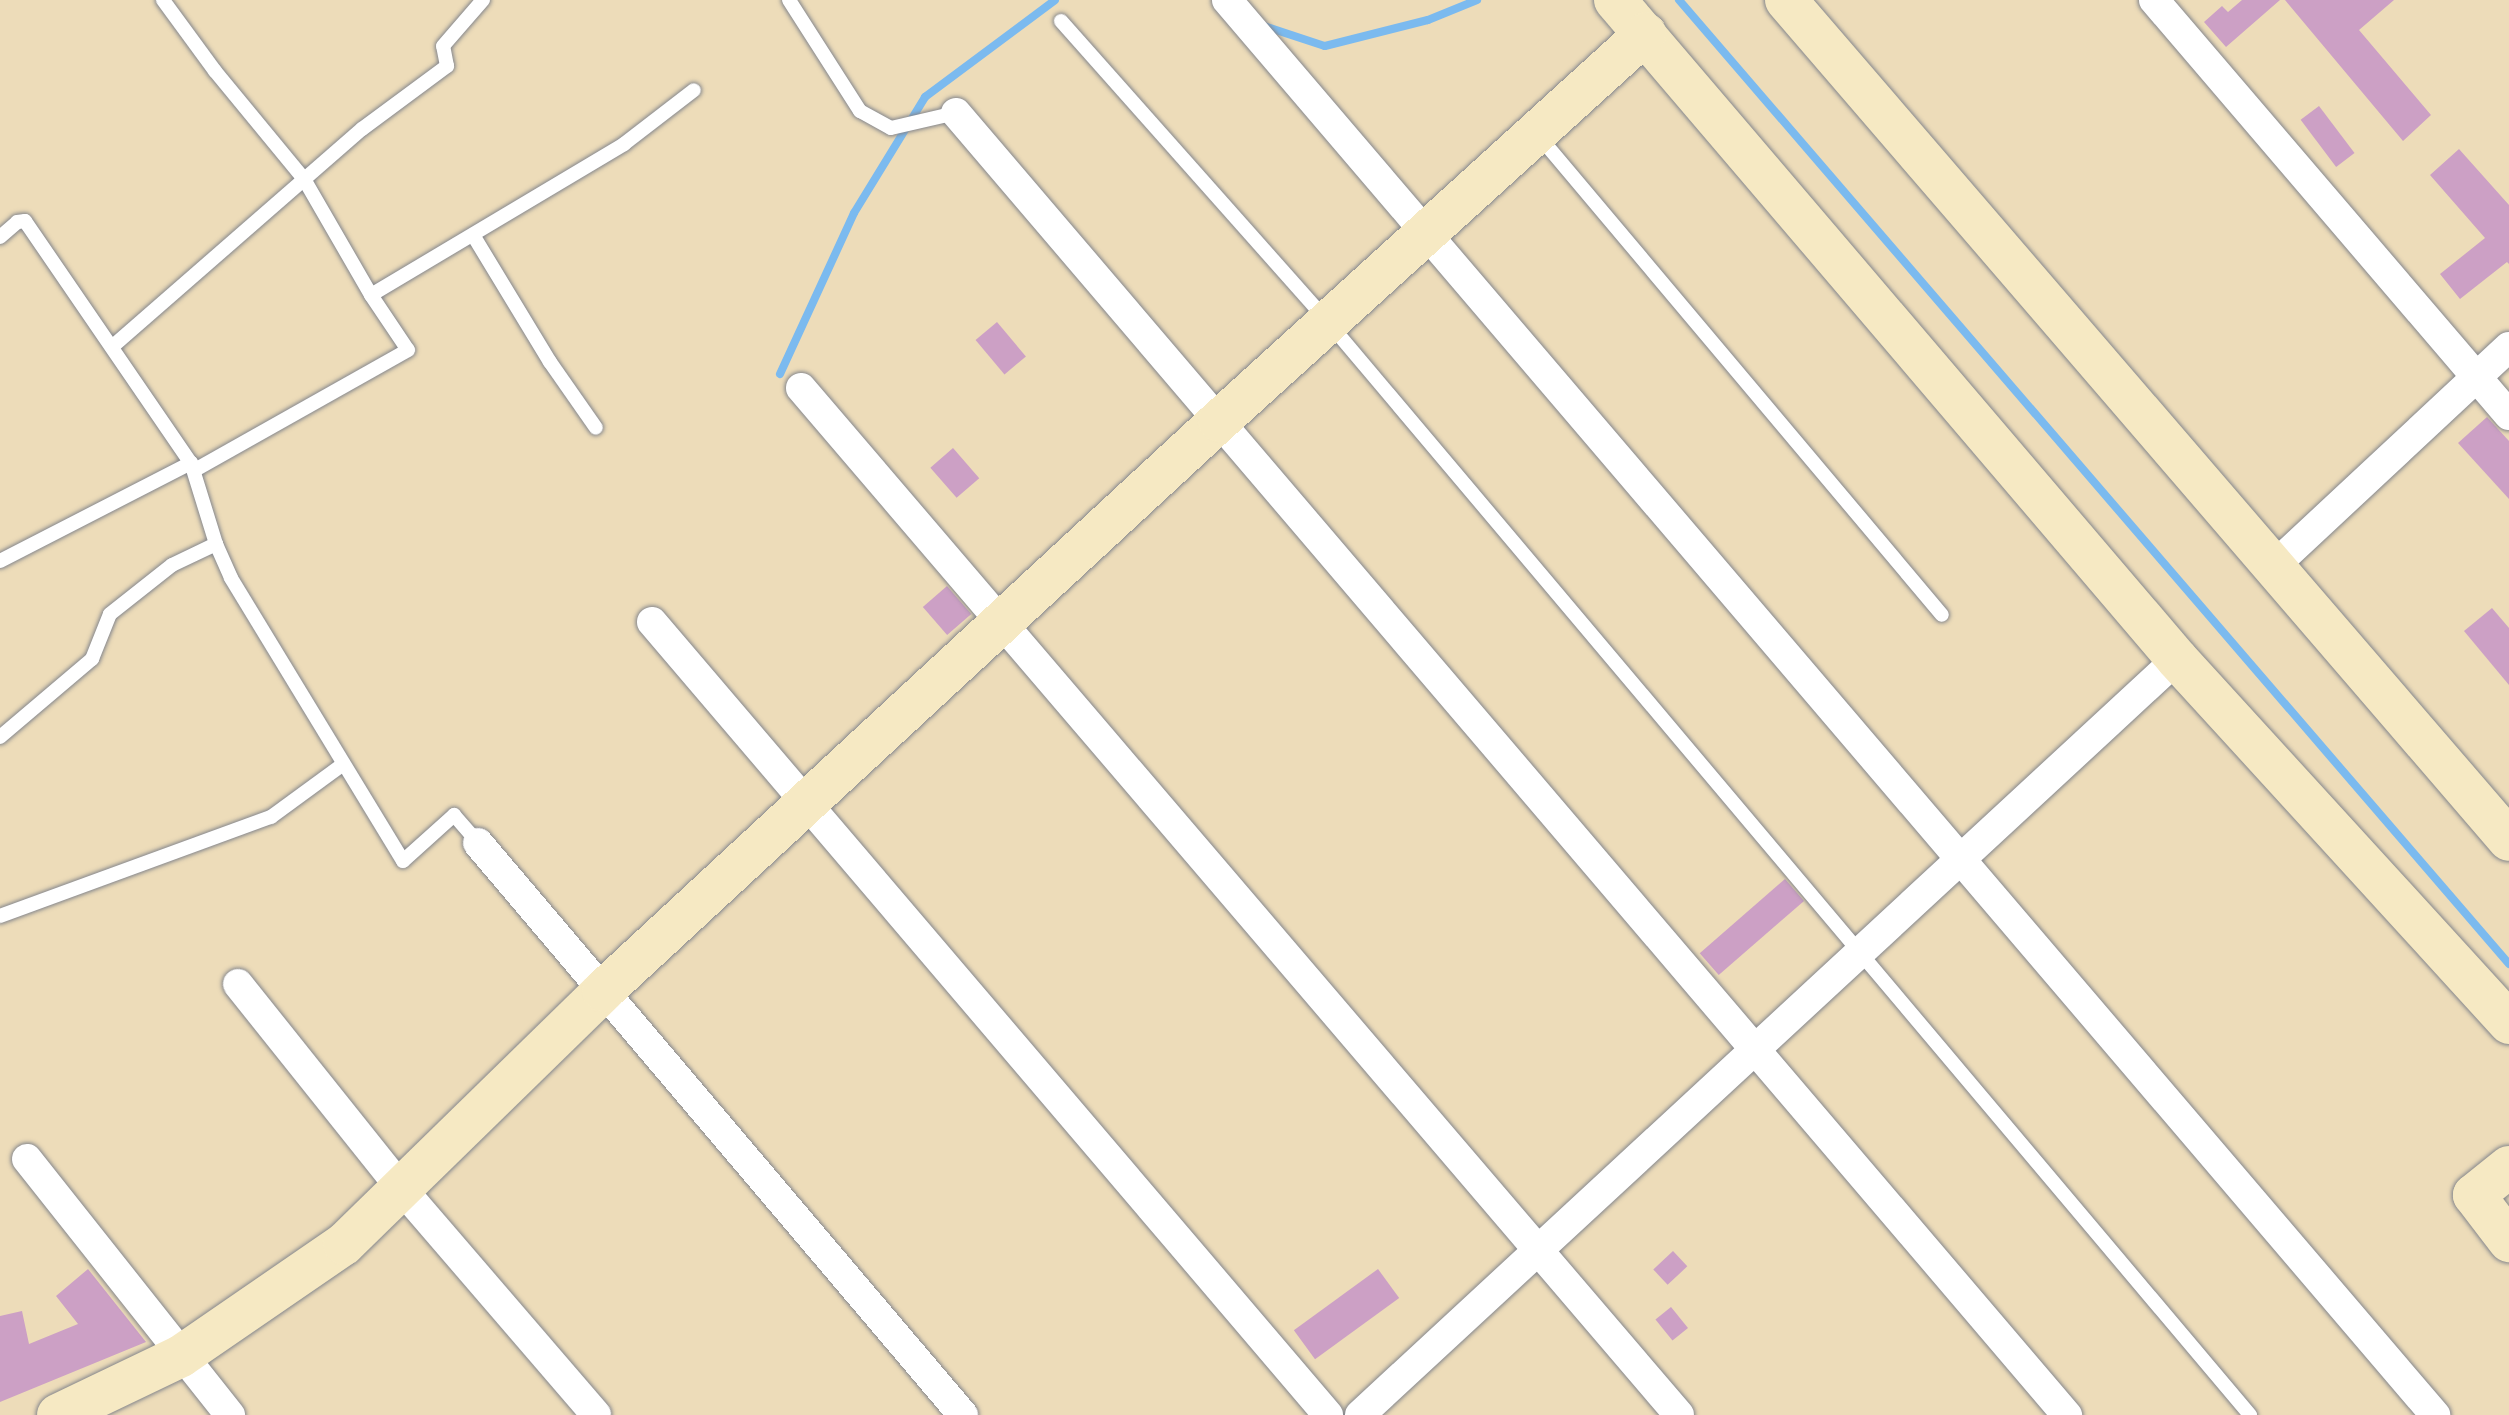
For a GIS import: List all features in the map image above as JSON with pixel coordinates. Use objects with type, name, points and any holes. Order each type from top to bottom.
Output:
[{"type":"street","points":[[1227,0],[2435,1415]]},
{"type":"street","points":[[1615,0],[2177,659],[2509,1023]]},
{"type":"street","points":[[1786,0],[2509,840]]},
{"type":"street","points":[[2154,0],[2509,415]]},
{"type":"street","points":[[58,1415],[181,1356],[344,1244],[603,991],[1219,421],[1645,34]]},
{"type":"street","points":[[956,113],[2067,1415]]},
{"type":"street","points":[[2274,566],[2509,347]]},
{"type":"street","points":[[801,388],[1679,1415]]},
{"type":"street","points":[[652,622],[1328,1415]]},
{"type":"street","points":[[1360,1415],[2177,659]]},
{"type":"street","points":[[478,843],[963,1415]]},
{"type":"street","points":[[238,984],[401,1188],[596,1415]]},
{"type":"street","points":[[27,1159],[230,1415]]},
{"type":"street","points":[[2509,1167],[2474,1195],[2509,1241]]},
{"type":"lane","points":[[0,561],[193,467],[408,350],[371,295],[304,179],[215,71],[163,0]]},
{"type":"lane","points":[[113,346],[362,129],[447,66],[443,46],[483,0]]},
{"type":"lane","points":[[789,0],[860,111],[891,128],[956,113]]},
{"type":"lane","points":[[1061,21],[1328,322],[2250,1415]]},
{"type":"lane","points":[[371,295],[624,144],[694,90]]},
{"type":"lane","points":[[1536,133],[1942,615]]},
{"type":"lane","points":[[0,237],[17,222],[25,221],[193,467],[216,544],[231,578],[403,861],[454,815],[478,843]]},
{"type":"lane","points":[[473,235],[550,362],[596,428]]},
{"type":"lane","points":[[0,737],[92,659],[110,614],[172,565],[216,544]]},
{"type":"lane","points":[[0,916],[271,817],[342,765]]},
{"type":"building","points":[[2242,0],[2280,0],[2226,47],[2204,22],[2222,6],[2228,12]]},
{"type":"building","points":[[2285,0],[2394,0],[2359,30],[2431,115],[2403,141]]},
{"type":"building","points":[[2319,106],[2355,153],[2336,167],[2301,120]]},
{"type":"building","points":[[2459,149],[2509,205],[2509,264],[2507,262],[2460,299],[2440,274],[2485,238],[2430,175]]},
{"type":"building","points":[[997,322],[1026,356],[1004,374],[976,340]]},
{"type":"building","points":[[2487,417],[2509,441],[2509,499],[2458,443]]},
{"type":"building","points":[[953,448],[979,478],[957,498],[930,468]]},
{"type":"building","points":[[947,586],[971,614],[947,635],[923,607]]},
{"type":"building","points":[[2492,608],[2509,628],[2509,685],[2464,631]]},
{"type":"building","points":[[1785,879],[1804,901],[1719,975],[1700,953]]},
{"type":"building","points":[[1673,1251],[1687,1266],[1668,1285],[1653,1269]]},
{"type":"building","points":[[88,1269],[146,1342],[0,1402],[0,1316],[22,1311],[29,1344],[78,1324],[56,1296]]},
{"type":"building","points":[[1378,1269],[1399,1298],[1315,1359],[1294,1330]]},
{"type":"building","points":[[1671,1307],[1688,1328],[1672,1341],[1655,1320]]},
{"type":"waterway","points":[[780,374],[854,213],[925,97],[1055,0]]},
{"type":"waterway","points":[[1261,25],[1325,46],[1428,20],[1477,0]]},
{"type":"waterway","points":[[1679,0],[2509,964]]}]
